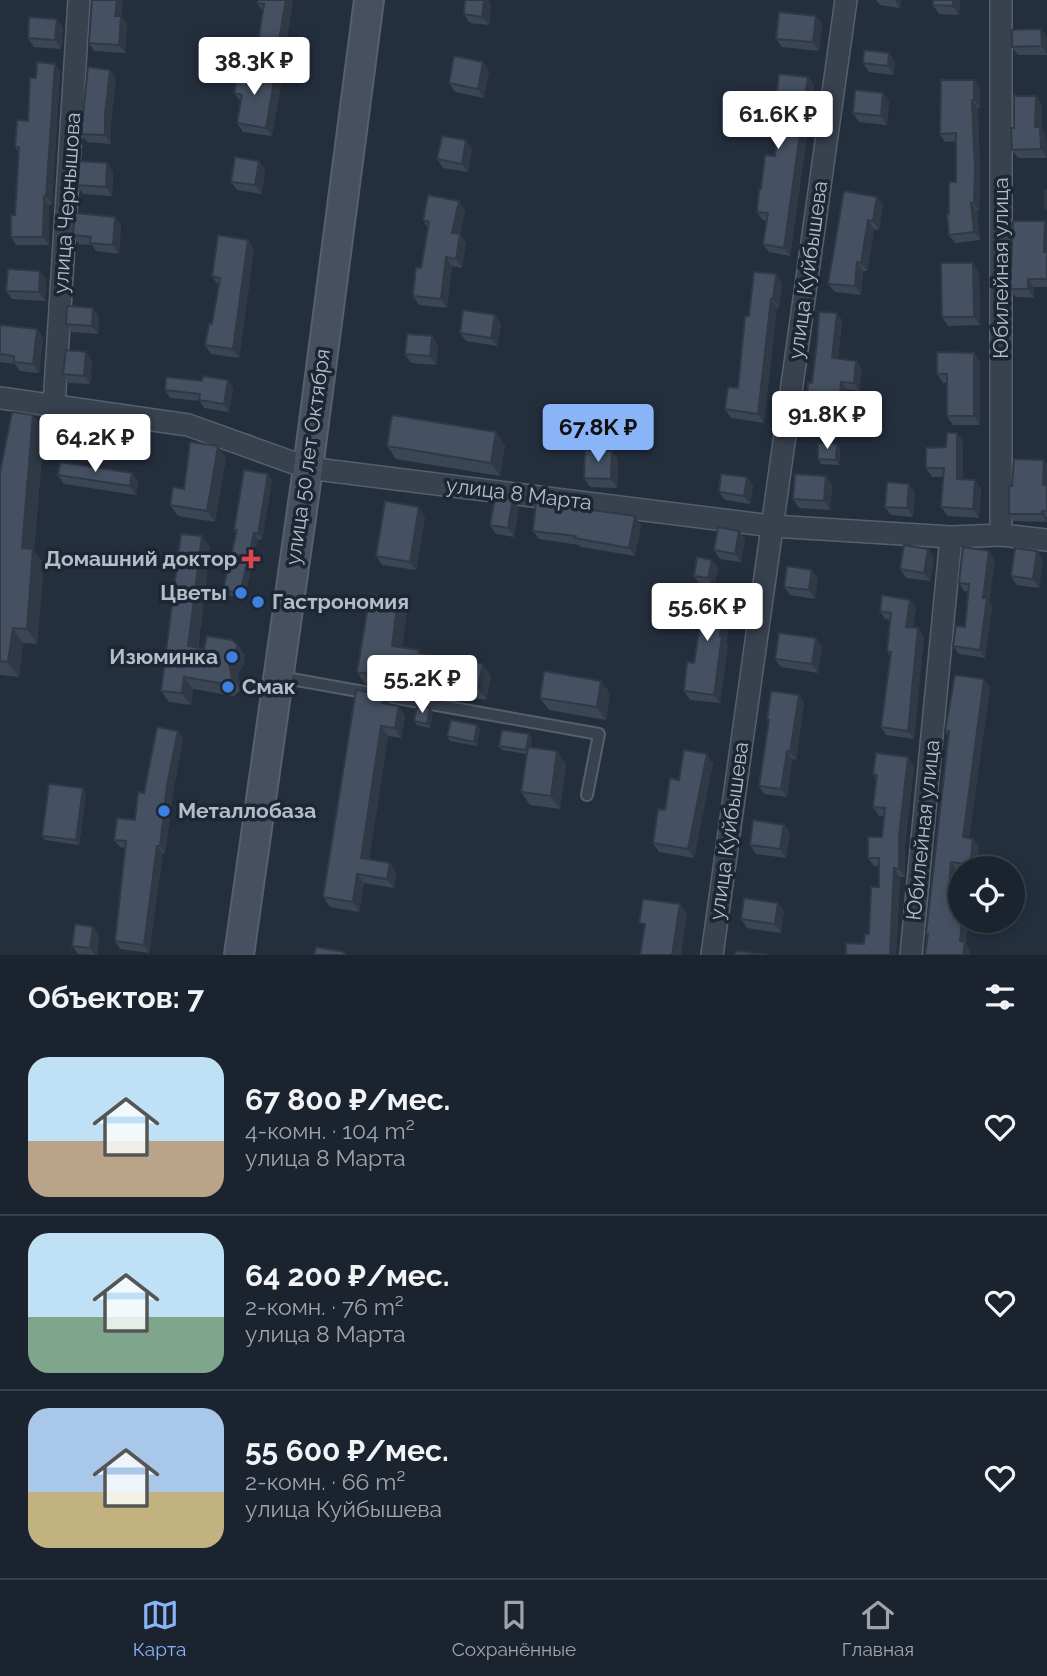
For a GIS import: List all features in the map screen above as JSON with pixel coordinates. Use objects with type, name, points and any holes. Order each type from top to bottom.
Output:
[{"type":"main road","name":"улица 50 лет Октября","points":[[239,955],[308,468],[369,0]]},
{"type":"street","name":"улица Чернышова","points":[[54,405],[79,0]]},
{"type":"street","name":"улица Куйбышева","points":[[712,955],[846,0]]},
{"type":"street","name":"Юбилейная улица","points":[[1001,0],[1001,535]]},
{"type":"street","name":"улица 8 Марта","points":[[7,399],[188,425],[308,468],[772,526],[951,537],[1001,535],[1047,540]]},
{"type":"street","points":[[7,399],[10,425]]},
{"type":"street","name":"Юбилейная улица","points":[[911,955],[951,537]]},
{"type":"lane","points":[[277,677],[599,734],[587,794]]},
{"type":"building","points":[[92,0],[117,0],[115,16],[121,16],[119,45],[89,43]]},
{"type":"building","points":[[258,0],[286,0],[278,46],[258,43],[264,4],[257,3]]},
{"type":"building","points":[[465,0],[484,0],[482,17],[464,14]]},
{"type":"building","points":[[933,0],[953,0],[953,6],[933,5]]},
{"type":"building","points":[[779,12],[816,16],[813,42],[776,39]]},
{"type":"building","points":[[29,17],[57,19],[55,40],[28,38]]},
{"type":"building","points":[[1041,29],[1042,46],[1012,47],[1012,30]]},
{"type":"building","points":[[864,50],[889,53],[888,66],[863,63]]},
{"type":"building","points":[[454,56],[483,62],[478,89],[449,83]]},
{"type":"building","points":[[37,62],[55,64],[43,237],[11,237],[19,147],[15,147],[17,120],[28,121],[30,78],[36,78]]},
{"type":"building","points":[[88,67],[110,70],[105,135],[81,134]]},
{"type":"building","points":[[238,69],[275,75],[266,128],[237,123],[242,95],[234,93]]},
{"type":"building","points":[[779,74],[808,77],[784,248],[763,244],[768,213],[757,212],[765,155],[775,156],[778,127],[738,123],[741,97],[776,101]]},
{"type":"building","points":[[941,80],[974,80],[972,100],[975,169],[974,203],[971,203],[974,232],[949,235],[949,182],[956,182],[956,133],[940,134]]},
{"type":"building","points":[[855,90],[883,93],[881,116],[853,113]]},
{"type":"building","points":[[1014,96],[1036,96],[1035,127],[1040,127],[1041,149],[1012,150]]},
{"type":"building","points":[[442,136],[466,140],[462,164],[437,159]]},
{"type":"building","points":[[235,157],[259,161],[255,185],[231,182]]},
{"type":"building","points":[[79,161],[107,163],[106,187],[77,185]]},
{"type":"building","points":[[1047,190],[1047,209],[1045,209]]},
{"type":"building","points":[[844,191],[877,197],[873,221],[868,220],[861,263],[857,262],[855,286],[828,284]]},
{"type":"building","points":[[428,195],[459,201],[452,233],[460,234],[456,259],[446,257],[441,299],[413,296],[416,267],[421,268],[429,222],[423,220]]},
{"type":"building","points":[[75,213],[115,217],[113,245],[90,243],[91,237],[73,235]]},
{"type":"building","points":[[1013,221],[1045,221],[1047,279],[1028,279],[1028,289],[1010,289]]},
{"type":"building","points":[[218,235],[248,240],[233,349],[205,345],[209,324],[212,324],[220,278],[212,276]]},
{"type":"building","points":[[941,263],[973,263],[974,317],[942,317]]},
{"type":"building","points":[[8,269],[40,271],[39,292],[6,291]]},
{"type":"building","points":[[754,272],[776,274],[758,414],[725,409],[728,387],[738,388],[745,316],[749,316]]},
{"type":"building","points":[[67,306],[93,308],[92,326],[66,324]]},
{"type":"building","points":[[463,310],[495,315],[491,338],[460,333]]},
{"type":"building","points":[[819,312],[837,313],[832,358],[856,361],[854,383],[841,382],[839,406],[807,404],[808,383],[812,383]]},
{"type":"building","points":[[0,325],[37,329],[33,364],[14,362],[14,356],[0,354]]},
{"type":"building","points":[[407,334],[432,336],[430,356],[405,354]]},
{"type":"building","points":[[66,350],[86,352],[84,376],[63,374]]},
{"type":"building","points":[[937,352],[974,353],[974,416],[947,416],[947,374],[937,374]]},
{"type":"building","points":[[203,376],[228,380],[224,404],[199,400],[200,394],[165,390],[166,377],[202,381]]},
{"type":"building","points":[[12,412],[33,415],[22,548],[33,549],[27,629],[13,628],[8,662],[0,661],[0,472]]},
{"type":"building","points":[[392,415],[496,432],[491,463],[387,446]]},
{"type":"building","points":[[947,433],[957,433],[957,479],[975,480],[973,509],[941,507],[944,468],[926,468],[926,448],[946,447]]},
{"type":"building","points":[[190,442],[218,446],[207,511],[170,505],[173,487],[184,489]]},
{"type":"building","points":[[818,443],[837,444],[836,460],[818,459]]},
{"type":"building","points":[[585,450],[612,451],[611,479],[584,478]]},
{"type":"building","points":[[1014,459],[1044,460],[1043,485],[1047,485],[1047,511],[1042,511],[1042,514],[1009,514],[1009,486],[1012,486]]},
{"type":"building","points":[[60,462],[132,473],[130,486],[58,475]]},
{"type":"building","points":[[244,470],[268,474],[258,534],[254,533],[240,594],[223,590],[237,530],[234,530]]},
{"type":"building","points":[[721,474],[747,477],[744,496],[719,492]]},
{"type":"building","points":[[795,474],[826,476],[824,501],[793,499]]},
{"type":"building","points":[[887,482],[909,484],[907,508],[885,507]]},
{"type":"building","points":[[495,497],[513,499],[508,528],[490,525]]},
{"type":"building","points":[[385,501],[419,507],[410,562],[376,556]]},
{"type":"building","points":[[536,502],[635,516],[629,548],[575,538],[576,536],[533,531]]},
{"type":"building","points":[[718,527],[739,531],[735,554],[714,550]]},
{"type":"building","points":[[181,534],[202,536],[188,646],[204,649],[207,636],[232,640],[237,644],[236,652],[229,663],[232,678],[225,684],[184,677],[182,693],[161,691]]},
{"type":"building","points":[[904,545],[928,549],[924,573],[900,569]]},
{"type":"building","points":[[963,547],[989,551],[983,598],[987,598],[980,650],[953,646],[956,626],[965,627],[969,584],[959,583]]},
{"type":"building","points":[[1015,548],[1037,551],[1033,579],[1011,576]]},
{"type":"building","points":[[697,557],[712,560],[708,578],[694,576]]},
{"type":"building","points":[[787,566],[812,570],[809,590],[784,587]]},
{"type":"building","points":[[702,586],[727,591],[714,695],[684,691],[687,662],[694,663],[702,613],[698,613]]},
{"type":"building","points":[[370,594],[398,599],[392,646],[483,664],[478,688],[429,680],[428,685],[415,683],[415,679],[357,672]]},
{"type":"building","points":[[882,595],[910,600],[906,627],[918,628],[908,731],[881,727],[891,652],[887,651],[891,613],[880,611]]},
{"type":"building","points":[[779,633],[816,638],[812,664],[775,659]]},
{"type":"building","points":[[544,671],[601,681],[597,707],[540,698]]},
{"type":"building","points":[[955,675],[984,679],[963,837],[973,839],[971,856],[948,856],[948,933],[961,933],[960,941],[965,942],[963,955],[925,955],[949,731],[945,731]]},
{"type":"building","points":[[356,690],[383,695],[382,703],[399,706],[395,728],[381,726],[361,858],[390,863],[387,879],[357,874],[353,902],[323,897]]},
{"type":"building","points":[[771,691],[799,695],[781,789],[759,786]]},
{"type":"building","points":[[417,706],[430,708],[427,724],[414,721]]},
{"type":"building","points":[[451,720],[477,725],[474,742],[447,736]]},
{"type":"building","points":[[157,727],[178,731],[167,785],[160,846],[157,846],[144,945],[115,941],[126,841],[114,840],[117,818],[135,820],[138,792],[144,793]]},
{"type":"building","points":[[502,730],[529,734],[526,750],[499,746]]},
{"type":"building","points":[[528,747],[557,751],[551,796],[521,792]]},
{"type":"building","points":[[684,750],[707,754],[688,849],[653,843],[658,809],[665,810],[670,778],[679,780]]},
{"type":"building","points":[[876,753],[908,757],[899,836],[899,869],[894,868],[890,955],[846,955],[846,943],[864,944],[865,934],[869,934],[871,887],[879,887],[879,858],[868,858],[868,837],[882,837],[885,808],[873,807],[877,775],[873,774]]},
{"type":"building","points":[[49,784],[83,788],[76,840],[42,836]]},
{"type":"building","points":[[753,820],[784,825],[780,849],[750,845]]},
{"type":"building","points":[[744,898],[778,903],[775,924],[741,919]]},
{"type":"building","points":[[643,899],[680,904],[672,955],[640,955],[645,924],[639,923]]},
{"type":"building","points":[[75,924],[93,927],[90,948],[72,946]]},
{"type":"building","points":[[316,947],[344,952],[344,955],[314,955]]},
{"type":"building","points":[[736,951],[767,955],[735,955]]},
{"type":"place","name":"Домашний доктор","points":[[251,559]]},
{"type":"place","name":"Цветы","points":[[241,593]]},
{"type":"place","name":"Гастрономия","points":[[258,602]]},
{"type":"place","name":"Изюминка","points":[[232,657]]},
{"type":"place","name":"Смак","points":[[228,687]]},
{"type":"place","name":"Металлобаза","points":[[164,811]]}]
